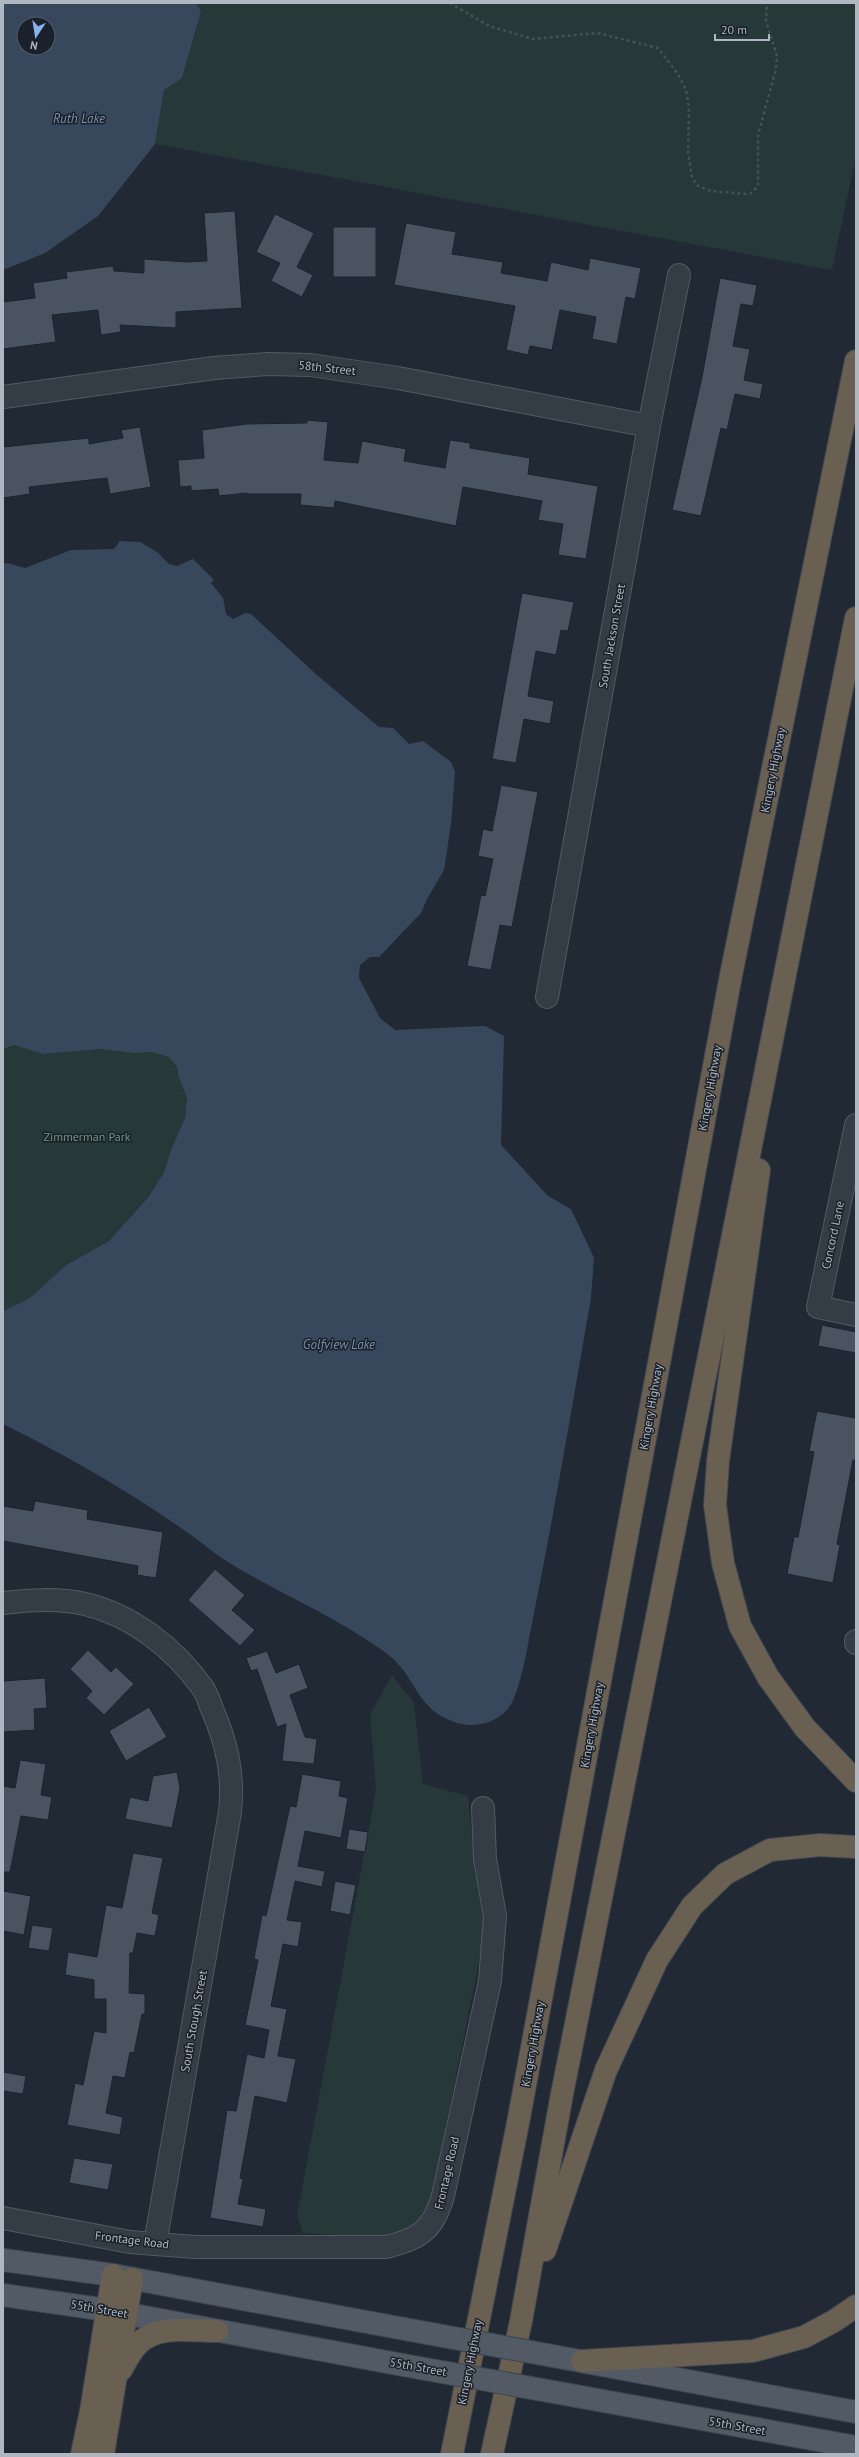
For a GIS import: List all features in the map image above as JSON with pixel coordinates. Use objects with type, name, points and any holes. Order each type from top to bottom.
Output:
[{"type":"highway","name":"Kingery Highway","points":[[452,2453],[518,2123],[731,975],[856,361]]},
{"type":"highway","points":[[492,2454],[521,2321],[563,2086],[856,618]]},
{"type":"highway","points":[[782,983],[749,1246],[718,1461],[715,1505],[723,1563],[740,1626],[768,1677],[805,1728],[856,1782]]},
{"type":"highway","points":[[521,2321],[606,2070],[658,1960],[692,1906],[725,1874],[770,1850],[820,1845],[856,1847]]},
{"type":"highway","points":[[82,2454],[117,2312],[123,2277]]},
{"type":"highway","points":[[582,2361],[753,2351],[804,2337],[834,2321],[856,2306]]},
{"type":"highway","points":[[103,2454],[116,2378],[117,2312]]},
{"type":"highway","points":[[116,2378],[138,2344],[153,2335],[176,2330],[217,2331]]},
{"type":"main road","points":[[3,2260],[123,2277],[856,2412]]},
{"type":"main road","name":"55th Street","points":[[3,2295],[117,2312],[856,2448]]},
{"type":"street","name":"South Jackson Street","points":[[547,997],[649,426],[679,276]]},
{"type":"street","name":"58th Street","points":[[3,397],[214,368],[268,364],[310,365],[398,378],[649,426]]},
{"type":"street","name":"Concord Lane","points":[[856,1125],[818,1307],[856,1315]]},
{"type":"street","name":"South Stough Street","points":[[3,1603],[29,1600],[57,1600],[85,1604],[114,1614],[141,1628],[165,1646],[203,1688],[226,1746],[232,1798],[155,2244]]},
{"type":"street","name":"Frontage Road","points":[[3,2218],[91,2235],[155,2244],[196,2247],[386,2247],[410,2241],[426,2230],[437,2216],[443,2196],[490,1981],[495,1916],[485,1859],[483,1808]]},
{"type":"path","points":[[450,3],[489,26],[533,39],[597,33],[658,48],[678,74],[686,90],[689,108],[688,152],[692,178],[698,186],[711,191],[746,194],[752,193],[758,186],[758,135],[776,69],[775,46],[766,21],[767,3]]},
{"type":"green space","points":[[195,3],[856,3],[856,155],[832,270],[155,144],[164,89],[182,78],[201,13]]},
{"type":"green space","name":"Zimmerman Park","points":[[14,1045],[43,1054],[100,1049],[134,1053],[152,1052],[169,1057],[177,1067],[179,1078],[187,1098],[185,1118],[171,1150],[164,1172],[149,1195],[109,1241],[66,1265],[30,1298],[3,1311],[3,1049]]},
{"type":"green space","points":[[392,1675],[414,1703],[423,1784],[468,1796],[475,1872],[487,1922],[428,2215],[414,2231],[387,2238],[303,2233],[297,2216],[376,1790],[370,1714]]},
{"type":"water","name":"Ruth Lake","points":[[3,3],[196,3],[201,12],[182,78],[164,90],[155,144],[98,216],[45,253],[3,270]]},
{"type":"water","name":"Golfview Lake","points":[[120,541],[140,542],[157,552],[169,564],[177,566],[193,559],[214,580],[211,583],[223,598],[226,614],[233,619],[246,613],[251,614],[318,676],[379,727],[393,728],[409,744],[423,741],[451,762],[455,772],[451,824],[444,870],[427,899],[421,913],[379,957],[370,957],[360,965],[359,978],[380,1018],[395,1030],[485,1026],[504,1036],[501,1145],[548,1196],[571,1209],[594,1258],[591,1298],[523,1670],[515,1695],[506,1711],[493,1720],[485,1723],[477,1725],[461,1724],[453,1722],[436,1713],[423,1700],[398,1664],[379,1648],[343,1625],[231,1564],[187,1532],[116,1486],[49,1447],[3,1424],[3,1311],[30,1298],[66,1265],[109,1241],[149,1196],[164,1172],[171,1150],[185,1118],[187,1098],[179,1078],[177,1067],[169,1057],[152,1052],[134,1053],[100,1049],[43,1054],[14,1045],[3,1049],[3,564],[7,563],[25,568],[71,550],[114,549]]},
{"type":"building","points":[[235,211],[242,308],[176,312],[176,328],[120,325],[121,332],[101,335],[98,310],[52,315],[56,342],[3,349],[3,302],[35,298],[33,283],[67,278],[66,272],[113,266],[114,271],[144,273],[144,259],[186,262],[207,261],[204,213]]},
{"type":"building","points":[[275,214],[314,233],[297,267],[313,275],[302,297],[271,281],[280,263],[256,252]]},
{"type":"building","points":[[406,223],[456,232],[452,254],[503,262],[501,273],[547,281],[551,262],[588,270],[590,258],[641,268],[635,299],[626,297],[617,344],[592,339],[596,317],[560,310],[552,350],[530,346],[528,355],[506,350],[515,306],[394,285]]},
{"type":"building","points":[[333,227],[376,227],[376,277],[333,277]]},
{"type":"building","points":[[720,278],[757,285],[753,306],[741,304],[733,346],[750,349],[744,380],[763,384],[760,399],[735,394],[727,430],[721,428],[701,516],[672,510],[702,377]]},
{"type":"building","points":[[307,420],[328,422],[324,460],[358,463],[362,441],[406,449],[404,461],[445,468],[450,440],[470,443],[470,448],[530,458],[528,474],[598,486],[586,559],[558,555],[563,524],[538,520],[542,501],[463,487],[456,526],[335,501],[334,508],[300,505],[301,494],[247,493],[219,496],[218,489],[191,491],[191,486],[180,487],[178,460],[204,458],[202,430],[246,424],[307,423]]},
{"type":"building","points":[[140,427],[151,487],[110,494],[107,478],[29,487],[30,494],[3,498],[3,447],[89,438],[89,444],[123,438],[121,430]]},
{"type":"building","points":[[522,593],[574,602],[568,631],[561,630],[556,655],[536,651],[528,696],[554,701],[550,724],[524,719],[516,763],[492,759]]},
{"type":"building","points":[[501,785],[538,792],[512,927],[500,925],[491,970],[467,966],[481,895],[485,896],[493,859],[478,856],[483,829],[492,831]]},
{"type":"building","points":[[822,1325],[856,1332],[856,1353],[818,1346]]},
{"type":"building","points":[[817,1411],[856,1418],[856,1460],[853,1460],[837,1544],[840,1545],[833,1583],[787,1574],[794,1537],[798,1537],[814,1452],[809,1451]]},
{"type":"building","points":[[35,1501],[88,1510],[87,1519],[163,1532],[156,1578],[137,1575],[138,1566],[3,1541],[3,1506],[33,1511]]},
{"type":"building","points":[[215,1569],[245,1595],[232,1610],[255,1630],[240,1646],[188,1600]]},
{"type":"building","points":[[88,1650],[111,1672],[116,1667],[134,1684],[104,1715],[86,1698],[92,1691],[70,1669]]},
{"type":"building","points":[[267,1651],[276,1673],[299,1664],[308,1688],[290,1695],[305,1737],[317,1739],[314,1764],[282,1761],[286,1724],[277,1727],[257,1669],[251,1671],[246,1658]]},
{"type":"building","points":[[45,1678],[47,1708],[34,1709],[35,1730],[3,1732],[3,1681]]},
{"type":"building","points":[[149,1707],[167,1737],[126,1761],[109,1731]]},
{"type":"building","points":[[20,1760],[46,1764],[41,1795],[52,1797],[48,1820],[21,1816],[10,1872],[3,1872],[3,1786],[15,1788]]},
{"type":"building","points":[[177,1772],[180,1789],[172,1828],[125,1819],[130,1797],[148,1801],[153,1776]]},
{"type":"building","points":[[302,1774],[341,1781],[339,1796],[348,1798],[341,1838],[305,1831],[298,1866],[325,1871],[322,1887],[295,1881],[287,1920],[302,1922],[298,1947],[283,1944],[271,2006],[287,2009],[278,2056],[296,2059],[287,2103],[255,2096],[240,2178],[243,2179],[238,2204],[266,2209],[263,2227],[210,2218],[227,2110],[236,2111],[247,2054],[264,2058],[269,2030],[245,2025],[258,1960],[254,1959],[262,1915],[266,1916],[290,1806],[296,1807]]},
{"type":"building","points":[[349,1829],[368,1832],[365,1852],[346,1849]]},
{"type":"building","points":[[133,1853],[163,1858],[152,1913],[159,1915],[155,1936],[137,1933],[133,1953],[130,1953],[129,1993],[145,1994],[145,2014],[142,2014],[134,2053],[130,2052],[125,2078],[113,2076],[106,2113],[123,2117],[120,2135],[67,2125],[75,2083],[83,2085],[94,2031],[106,2033],[106,1999],[94,1999],[94,1980],[65,1975],[68,1952],[97,1957],[106,1905],[122,1908]]},
{"type":"building","points":[[335,1881],[356,1885],[350,1915],[330,1911]]},
{"type":"building","points":[[3,1891],[31,1896],[24,1935],[3,1931]]},
{"type":"building","points":[[32,1925],[53,1928],[49,1951],[28,1948]]},
{"type":"building","points":[[3,2072],[26,2076],[23,2094],[3,2091]]},
{"type":"building","points":[[74,2158],[113,2164],[108,2190],[69,2183]]}]
